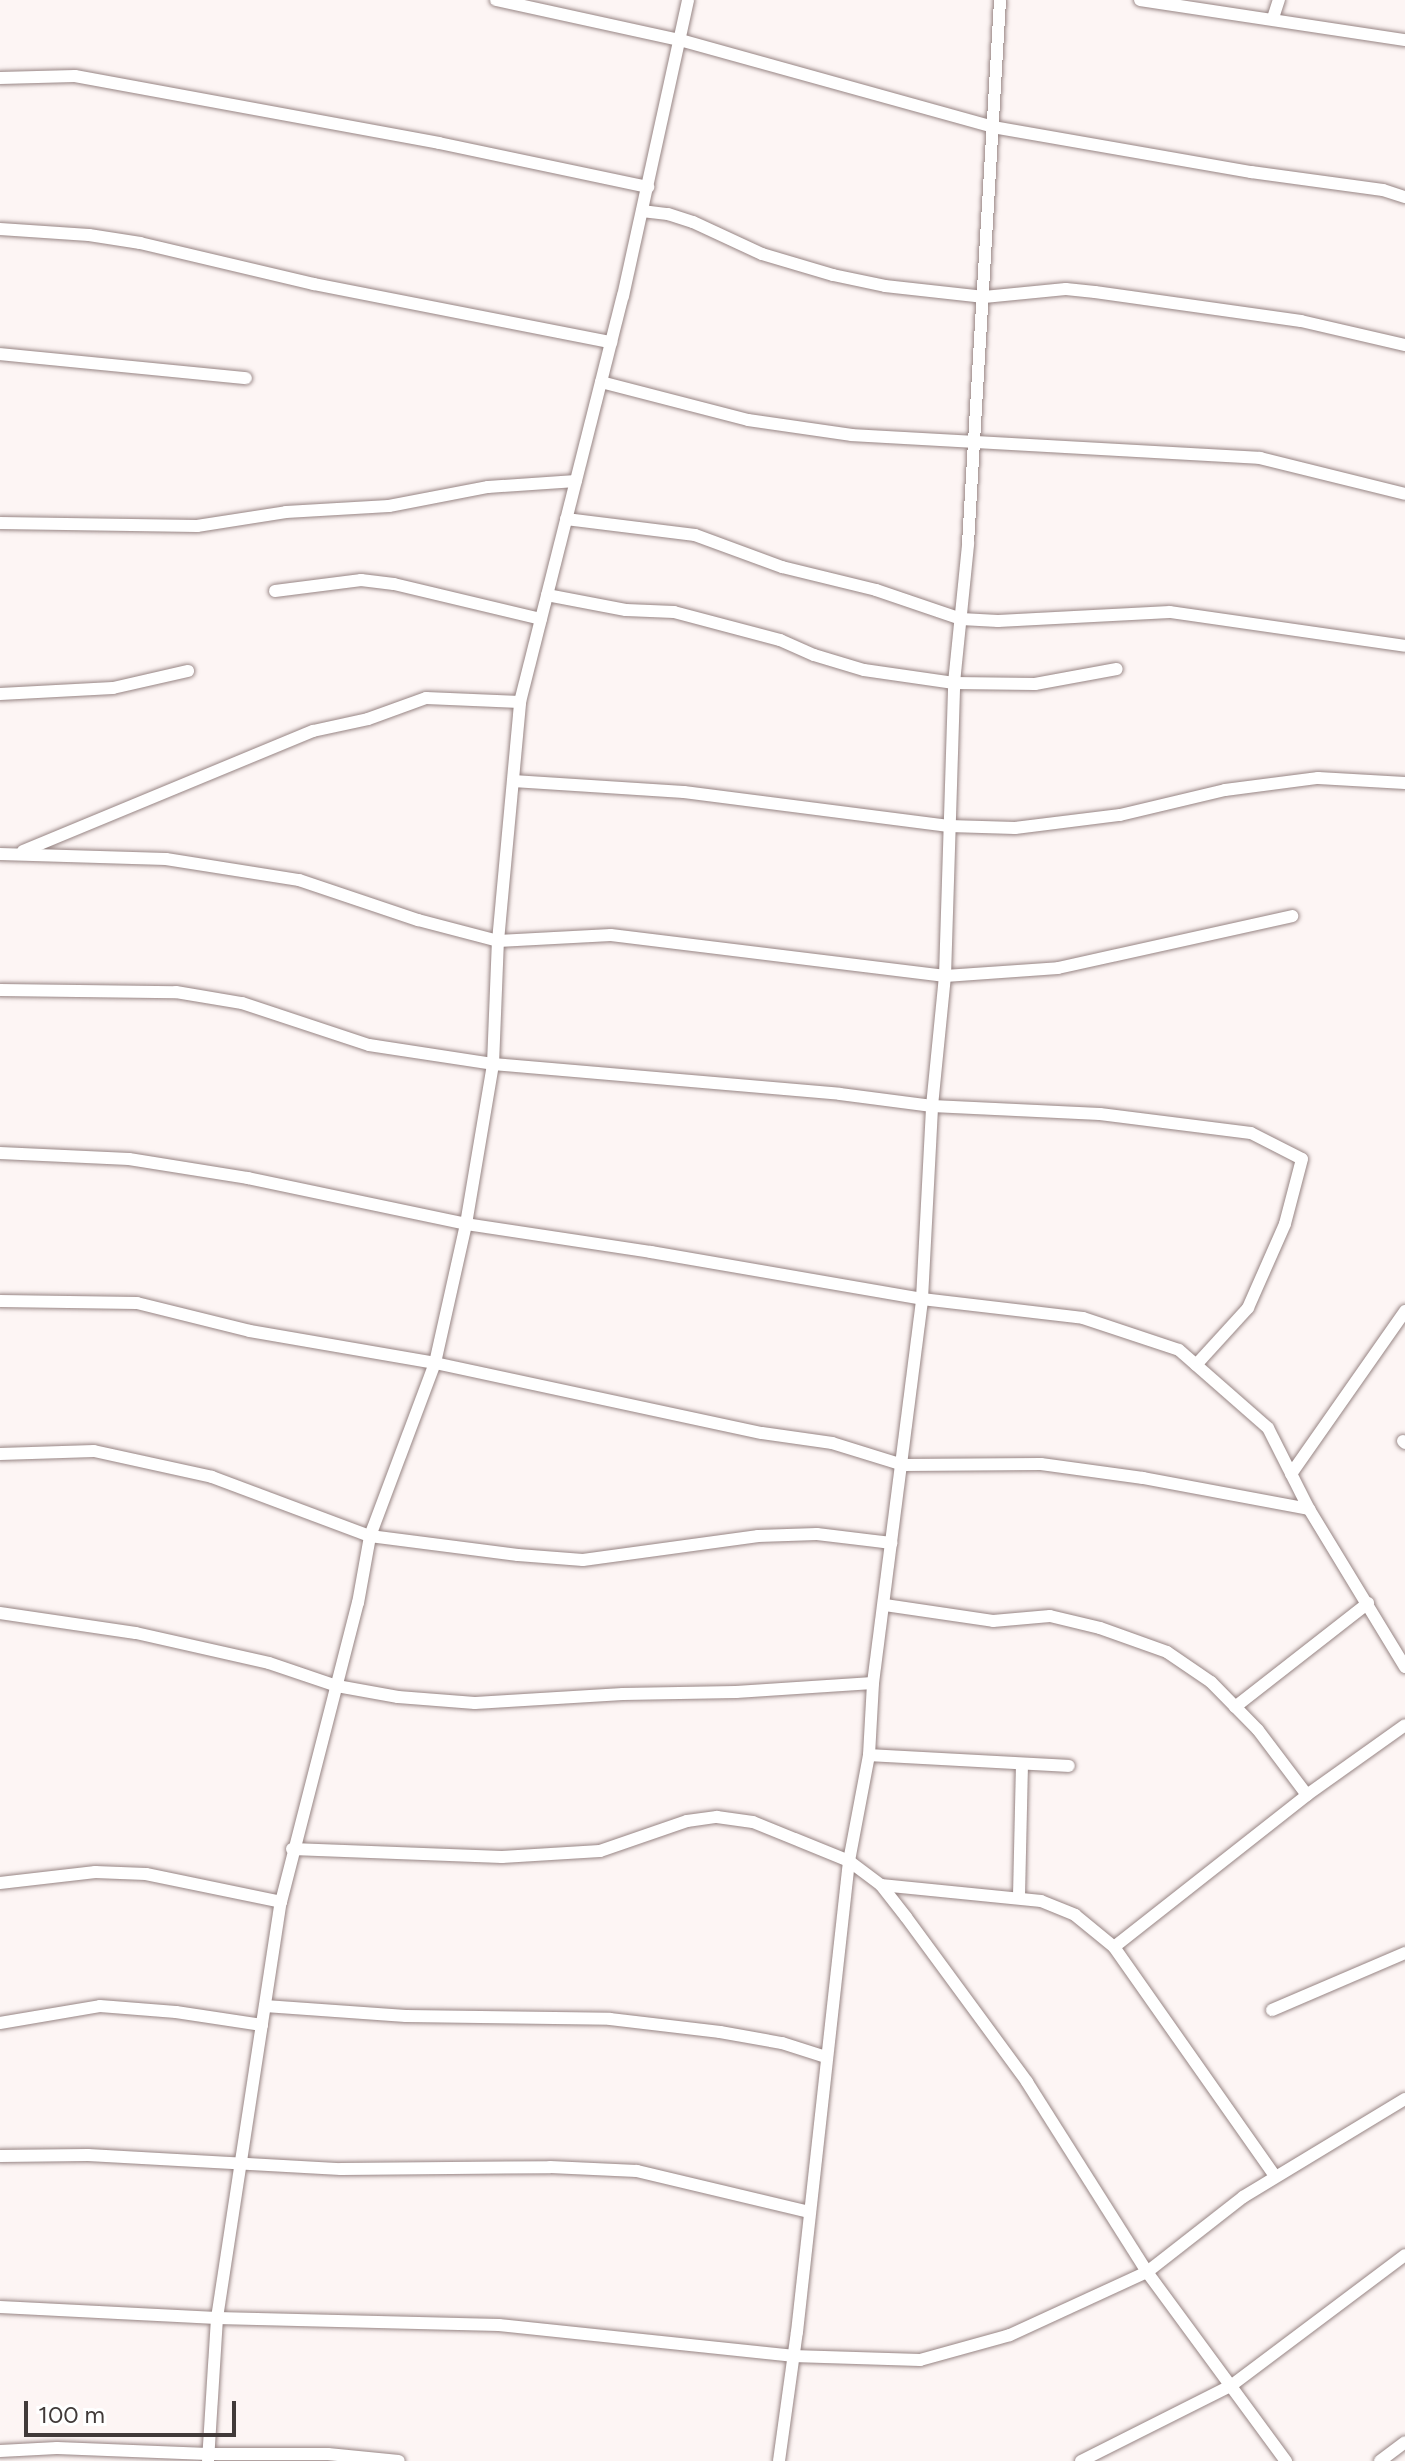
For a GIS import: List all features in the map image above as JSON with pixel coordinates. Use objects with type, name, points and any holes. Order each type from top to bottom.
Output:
[{"type":"street","points":[[496,0],[680,40],[993,127],[1251,172],[1383,190],[1405,197]]},
{"type":"street","points":[[208,2458],[217,2318],[281,1902],[292,1849],[337,1686],[370,1536],[435,1363],[466,1224],[493,1064],[498,941],[520,702],[611,342],[688,0]]},
{"type":"street","points":[[779,2461],[849,1861],[869,1755],[873,1683],[922,1299],[932,1106],[945,976],[954,683],[975,440],[1000,0]]},
{"type":"street","points":[[1140,0],[1405,40]]},
{"type":"street","points":[[1273,18],[1279,0]]},
{"type":"street","points":[[0,78],[75,76],[439,143],[648,187]]},
{"type":"street","points":[[642,211],[668,214],[693,222],[762,254],[833,275],[885,286],[984,297],[1066,289],[1095,292],[1301,321],[1405,345]]},
{"type":"street","points":[[0,229],[89,235],[140,243],[314,284],[611,342]]},
{"type":"street","points":[[0,354],[246,378]]},
{"type":"street","points":[[601,382],[748,420],[852,435],[1260,458],[1405,494]]},
{"type":"street","points":[[0,523],[197,526],[286,512],[389,506],[488,487],[576,481]]},
{"type":"street","points":[[566,519],[695,535],[782,567],[876,590],[961,619],[998,621],[1170,612],[1405,646]]},
{"type":"street","points":[[275,591],[361,580],[394,584],[541,619]]},
{"type":"street","points":[[547,595],[626,610],[674,612],[780,640],[814,655],[864,670],[954,683],[1035,684],[1117,669]]},
{"type":"street","points":[[0,694],[113,688],[188,671]]},
{"type":"street","points":[[20,852],[313,731],[368,719],[426,698],[520,702]]},
{"type":"street","points":[[513,781],[684,792],[949,826],[1015,828],[1120,815],[1225,790],[1318,778],[1405,783]]},
{"type":"street","points":[[0,854],[20,852],[166,859],[299,880],[418,920],[498,941],[611,935],[945,976],[1058,968],[1292,916]]},
{"type":"street","points":[[0,990],[176,992],[242,1003],[369,1045],[493,1064],[840,1094],[932,1106],[1100,1114],[1251,1133],[1302,1159],[1285,1224],[1248,1308],[1196,1365]]},
{"type":"street","points":[[0,1153],[129,1159],[248,1178],[466,1224],[922,1299],[1083,1318],[1179,1350],[1268,1428],[1309,1509],[1405,1667]]},
{"type":"street","points":[[0,1301],[137,1303],[250,1331],[435,1363],[762,1433],[832,1443],[903,1465],[1041,1464],[1143,1478],[1309,1509]]},
{"type":"street","points":[[1291,1474],[1405,1311]]},
{"type":"street","points":[[0,1454],[94,1451],[212,1477],[370,1536],[583,1560],[758,1536],[817,1534],[891,1543]]},
{"type":"street","points":[[1235,1707],[1368,1603]]},
{"type":"street","points":[[885,1605],[993,1621],[1050,1616],[1100,1628],[1167,1652],[1211,1682],[1258,1730],[1307,1795]]},
{"type":"street","points":[[0,1613],[136,1633],[269,1663],[337,1686],[398,1697],[475,1703],[873,1683]]},
{"type":"street","points":[[1114,1947],[1307,1795],[1405,1725]]},
{"type":"street","points":[[869,1755],[1069,1766]]},
{"type":"street","points":[[1019,1896],[1022,1764]]},
{"type":"street","points":[[292,1849],[502,1857],[600,1851],[687,1821],[717,1817],[753,1822],[849,1861],[881,1885],[1027,2082],[1147,2272],[1286,2461]]},
{"type":"street","points":[[0,1883],[95,1872],[146,1874],[281,1902]]},
{"type":"street","points":[[881,1885],[1019,1896],[1075,1915],[1114,1947],[1275,2176]]},
{"type":"street","points":[[1272,2010],[1405,1953]]},
{"type":"street","points":[[0,2023],[100,2006],[176,2012],[262,2025]]},
{"type":"street","points":[[265,2006],[406,2016],[610,2019],[720,2032],[782,2043],[826,2057]]},
{"type":"street","points":[[0,2307],[217,2318],[499,2325],[792,2356],[920,2360],[1010,2335],[1147,2272],[1275,2176],[1405,2099]]},
{"type":"street","points":[[0,2156],[88,2155],[240,2165],[446,2170],[550,2167],[637,2171],[809,2212]]},
{"type":"street","points":[[1081,2461],[1232,2385],[1405,2255]]},
{"type":"street","points":[[1380,2461],[1405,2442]]},
{"type":"street","points":[[0,2451],[57,2448],[208,2458],[328,2454],[399,2461]]}]
